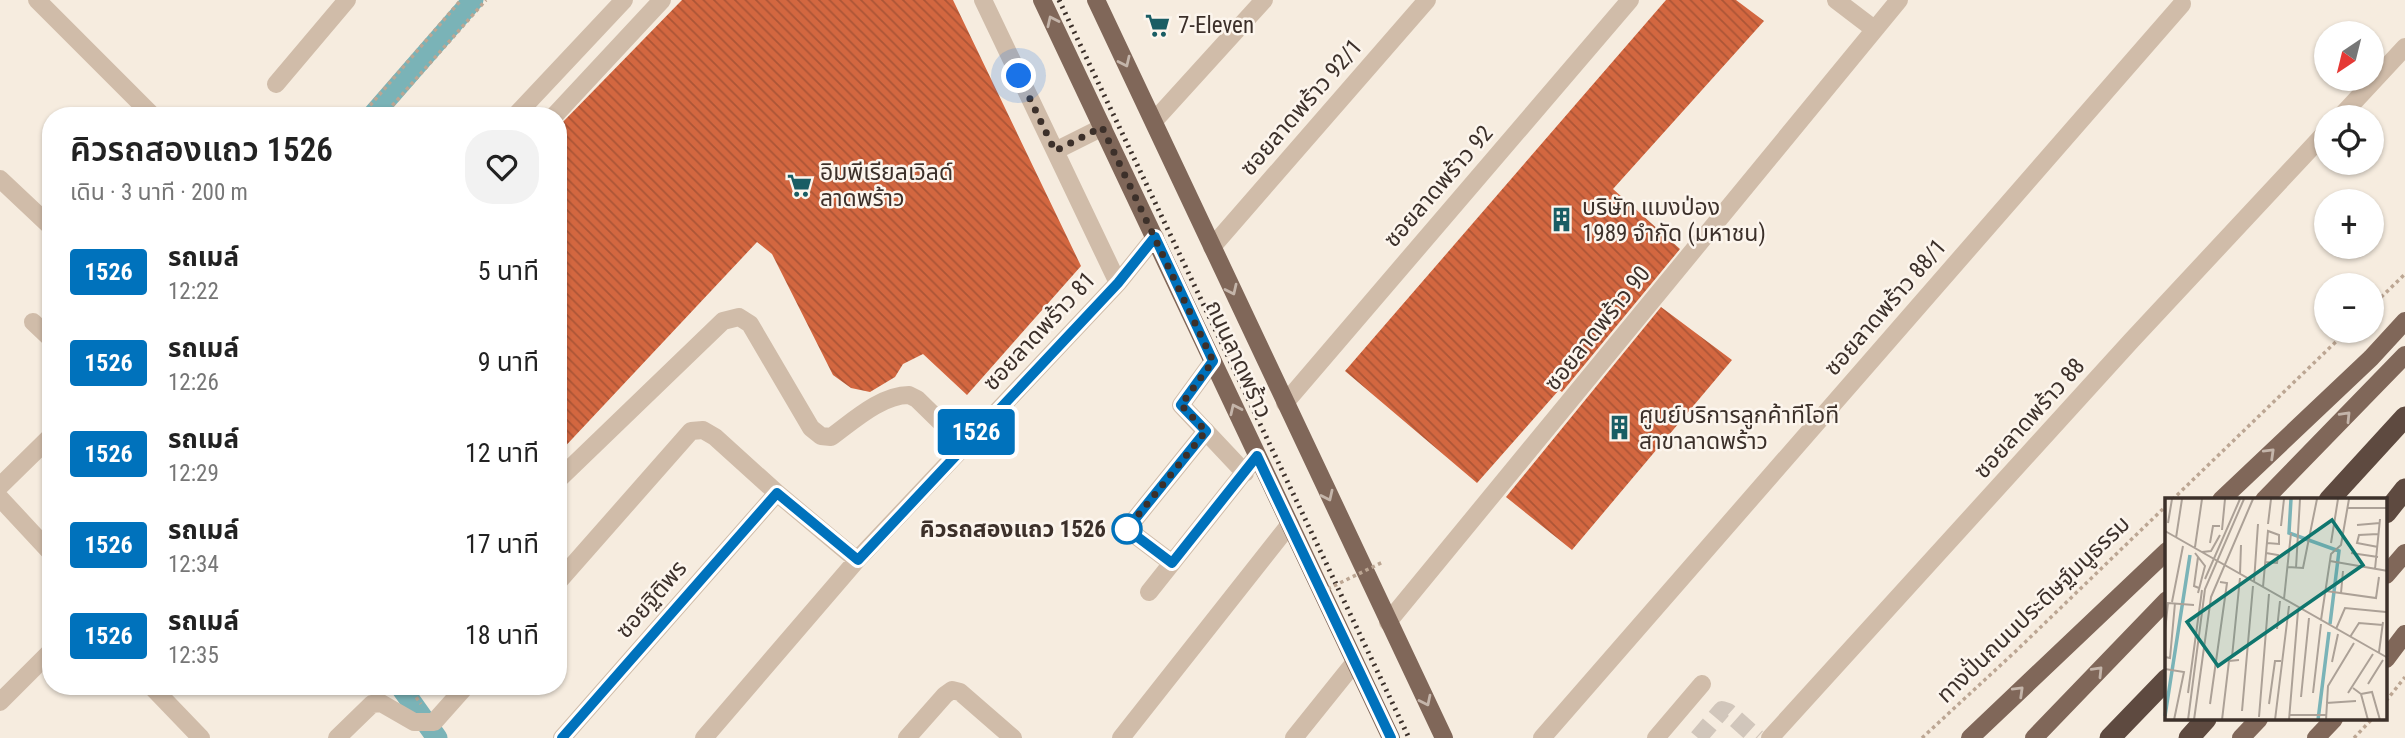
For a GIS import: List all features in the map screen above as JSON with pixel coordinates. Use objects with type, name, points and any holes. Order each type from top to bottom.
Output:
[{"type":"highway","points":[[2331,498],[2405,416]]},
{"type":"highway","points":[[2388,510],[2405,489]]},
{"type":"highway","points":[[2109,738],[2165,680]]},
{"type":"highway","points":[[2189,738],[2205,720]]},
{"type":"main road","name":"ถนนลาดพร้าว","points":[[1042,0],[1391,738]]},
{"type":"main road","name":"ถนนลาดพร้าว","points":[[1096,0],[1444,738]]},
{"type":"main road","points":[[2223,498],[2371,358],[2405,320]]},
{"type":"main road","points":[[2266,498],[2405,355]]},
{"type":"main road","points":[[1970,738],[2165,553]]},
{"type":"main road","points":[[2388,573],[2405,553]]},
{"type":"main road","points":[[2034,738],[2165,602]]},
{"type":"main road","points":[[2388,656],[2405,634]]},
{"type":"main road","points":[[2241,738],[2258,720]]},
{"type":"main road","points":[[2316,738],[2333,720]]},
{"type":"street","points":[[37,0],[144,107]]},
{"type":"street","points":[[562,107],[662,0]]},
{"type":"street","points":[[983,0],[1118,283]]},
{"type":"street","points":[[1154,121],[1264,0]]},
{"type":"street","name":"ซอยลาดพร้าว 92/1","points":[[1212,247],[1427,0]]},
{"type":"street","name":"ซอยลาดพร้าว 92","points":[[1284,403],[1630,0]]},
{"type":"street","points":[[1836,0],[1874,29]]},
{"type":"street","name":"ซอยลาดพร้าว 90","points":[[1388,622],[1899,0]]},
{"type":"street","points":[[523,107],[621,1]]},
{"type":"street","points":[[276,84],[338,3]]},
{"type":"street","name":"ซอยลาดพร้าว 88/1","points":[[1542,738],[2182,4]]},
{"type":"street","points":[[2351,105],[2405,47]]},
{"type":"street","points":[[1055,151],[1102,127]]},
{"type":"street","name":"ซอยลาดพร้าว 88","points":[[1770,738],[2131,341],[2314,145]]},
{"type":"street","points":[[0,179],[42,218]]},
{"type":"street","name":"ซอยลาดพร้าว 81","points":[[704,738],[858,560],[1118,283],[1155,237]]},
{"type":"street","points":[[567,471],[723,321],[739,317],[750,324],[811,428],[821,436],[831,437],[863,413],[901,395],[909,395],[964,445]]},
{"type":"street","points":[[33,322],[42,331]]},
{"type":"street","points":[[1213,361],[1181,405],[1245,472]]},
{"type":"street","points":[[567,572],[691,431],[703,430],[715,437],[858,560]]},
{"type":"street","points":[[1172,563],[1127,529],[1206,431]]},
{"type":"street","points":[[42,445],[1,487],[42,541]]},
{"type":"street","points":[[1149,592],[1257,456]]},
{"type":"street","name":"ซอยฐิติพร","points":[[562,738],[777,493]]},
{"type":"street","points":[[1121,738],[1290,524]]},
{"type":"street","points":[[0,702],[42,659]]},
{"type":"street","points":[[1294,738],[1355,662]]},
{"type":"street","points":[[1656,738],[1702,684]]},
{"type":"street","points":[[907,738],[945,695],[952,691],[960,692],[1013,738]]},
{"type":"street","points":[[160,695],[201,738]]},
{"type":"street","points":[[337,738],[372,704],[381,703],[414,722],[434,722],[458,695]]},
{"type":"path","points":[[369,107],[461,0]]},
{"type":"path","points":[[391,107],[486,0]]},
{"type":"path","points":[[2384,294],[2405,274]]},
{"type":"path","points":[[2174,498],[2335,343]]},
{"type":"path","name":"ทางปั่นถนนประดิษฐ์มนูธรรม","points":[[1923,738],[2165,507]]},
{"type":"path","points":[[1314,595],[1384,562]]},
{"type":"path","points":[[2388,698],[2405,677]]},
{"type":"path","points":[[2354,738],[2371,720]]},
{"type":"building","name":"อิมพีเรียลเวิลด์ ลาดพร้าว","points":[[682,0],[953,0],[1081,266],[967,395],[923,354],[903,364],[895,377],[870,392],[851,388],[833,375],[772,254],[757,242],[567,444],[567,118]]},
{"type":"building","name":"บริษัท แมงป่อง 1989 จำกัด (มหาชน)","points":[[1666,0],[1736,0],[1764,21],[1613,189],[1680,249],[1562,392],[1559,390],[1477,483],[1345,371]]},
{"type":"building","name":"ศูนย์บริการลูกค้าทีโอที สาขาลาดพร้าว","points":[[1661,307],[1732,360],[1572,550],[1506,497]]},
{"type":"waterway","points":[[380,107],[473,0]]},
{"type":"waterway","points":[[406,695],[437,738]]},
{"type":"tunnel","points":[[1698,738],[1722,710],[1728,712],[1757,738]]},
{"type":"railway","points":[[1059,0],[1409,738]]},
{"type":"bus line","name":"1526","points":[[562,738],[777,493],[858,560],[1118,283],[1155,237],[1213,361],[1181,405],[1206,431],[1127,529],[1172,563],[1257,456],[1391,738]]},
{"type":"place","name":"7-Eleven","points":[[1158,25]]},
{"type":"place","name":"อิมพีเรียลเวิลด์ ลาดพร้าว","points":[[800,185]]},
{"type":"place","name":"บริษัท แมงป่อง 1989 จำกัด (มหาชน)","points":[[1562,220]]},
{"type":"place","name":"ศูนย์บริการลูกค้าทีโอที สาขาลาดพร้าว","points":[[1619,428]]},
{"type":"place","name":"คิวรถสองแถว 1526","points":[[1127,529]]},
{"type":"route","points":[[1019,76],[1055,151],[1102,127],[1213,361],[1181,405],[1206,431],[1127,529]]}]
